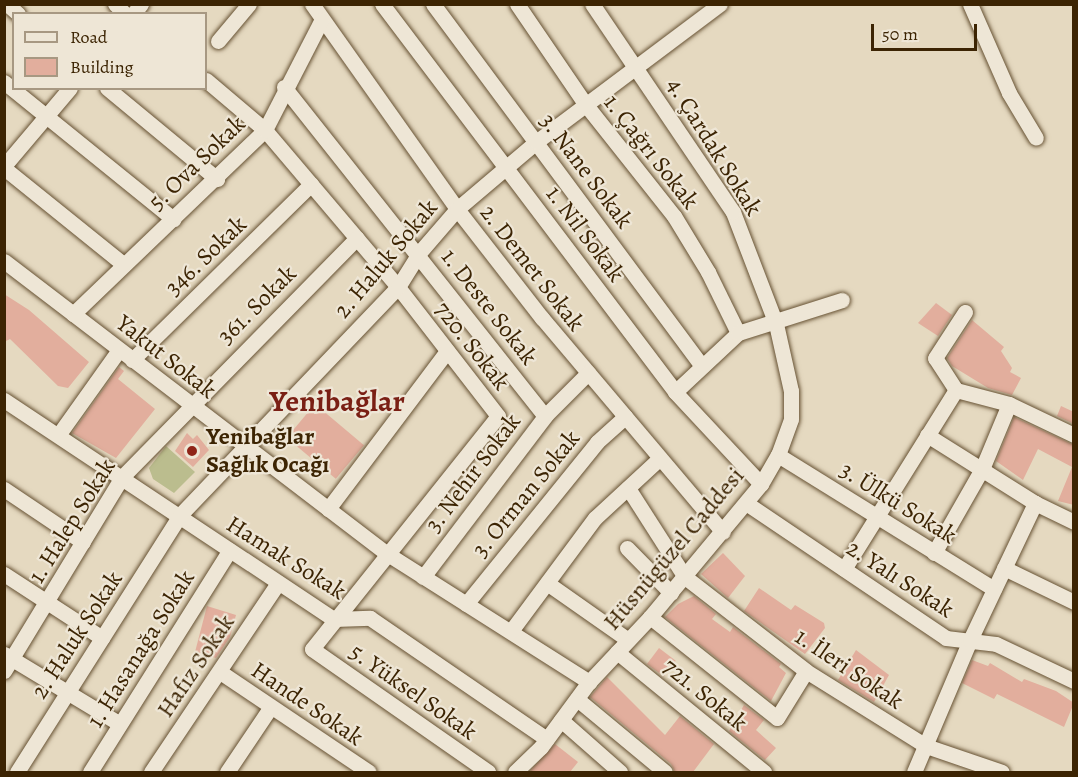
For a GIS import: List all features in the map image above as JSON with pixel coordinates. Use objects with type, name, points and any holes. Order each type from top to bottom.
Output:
[{"type":"street","points":[[218,41],[249,4]]},
{"type":"street","name":"2. Demet Sokak","points":[[312,4],[321,21],[457,209],[588,373],[723,532]]},
{"type":"street","name":"1. Nil Sokak","points":[[382,4],[507,166],[675,392],[761,484]]},
{"type":"street","name":"3. Nane Sokak","points":[[433,4],[702,366]]},
{"type":"street","name":"1. Çağrı Sokak","points":[[517,4],[586,105],[674,216],[708,272],[738,333]]},
{"type":"street","name":"4. Çardak Sokak","points":[[592,4],[733,212],[776,324]]},
{"type":"street","name":"2. Haluk Sokak","points":[[16,772],[180,515],[398,288],[419,253],[457,209],[536,142],[638,69],[720,4]]},
{"type":"street","points":[[970,4],[1009,93],[1036,138]]},
{"type":"street","name":"5. Ova Sokak","points":[[73,314],[217,179],[265,130],[284,87],[321,21]]},
{"type":"street","name":"720. Sokak","points":[[207,81],[265,130],[398,288],[498,416],[386,553],[312,649]]},
{"type":"street","name":"1. Deste Sokak","points":[[284,87],[419,253],[545,416]]},
{"type":"street","points":[[14,90],[173,219]]},
{"type":"street","points":[[68,90],[4,167],[124,265]]},
{"type":"street","points":[[109,90],[217,179]]},
{"type":"street","name":"346. Sokak","points":[[132,360],[311,184]]},
{"type":"street","name":"361. Sokak","points":[[190,404],[357,238]]},
{"type":"street","name":"Yakut Sokak","points":[[4,261],[386,553],[589,682]]},
{"type":"street","points":[[675,392],[738,333],[776,324],[842,300]]},
{"type":"street","points":[[965,312],[935,358],[956,390],[1010,404],[1074,435]]},
{"type":"street","name":"Hüsnügüzel Caddesi","points":[[523,770],[589,682],[651,618],[723,532],[761,484],[778,455],[790,419],[791,391],[776,324]]},
{"type":"street","points":[[58,434],[119,350]]},
{"type":"street","points":[[328,509],[447,351]]},
{"type":"street","name":"3. Nehir Sokak","points":[[423,577],[545,416],[588,373]]},
{"type":"street","points":[[844,569],[956,390]]},
{"type":"street","name":"Hamak Sokak","points":[[4,399],[334,620],[370,618],[547,739]]},
{"type":"street","name":"1. Halep Sokak","points":[[7,661],[48,603],[122,477],[190,404]]},
{"type":"street","points":[[934,553],[982,469],[1010,404]]},
{"type":"street","name":"3. Orman Sokak","points":[[466,604],[597,442],[625,417]]},
{"type":"street","points":[[927,435],[1035,503],[1074,522]]},
{"type":"street","name":"3. Ülkü Sokak","points":[[778,455],[994,589]]},
{"type":"street","points":[[511,631],[595,518],[660,458]]},
{"type":"street","name":"1. İleri Sokak","points":[[628,488],[685,577],[806,671],[926,746],[1002,772]]},
{"type":"street","points":[[4,489],[83,542]]},
{"type":"street","name":"2. Yalı Sokak","points":[[746,503],[946,638],[996,644],[1074,681]]},
{"type":"street","points":[[914,772],[970,640],[1035,503]]},
{"type":"street","points":[[627,548],[671,593]]},
{"type":"street","name":"1. Hasanağa Sokak","points":[[90,772],[230,550]]},
{"type":"street","points":[[1004,568],[1074,602]]},
{"type":"street","points":[[4,574],[102,638]]},
{"type":"street","name":"Hafız Sokak","points":[[151,772],[278,583]]},
{"type":"street","points":[[547,583],[628,640]]},
{"type":"street","points":[[651,618],[777,718],[806,671]]},
{"type":"street","name":"5. Yüksel Sokak","points":[[312,649],[488,772]]},
{"type":"street","name":"721. Sokak","points":[[617,652],[764,772]]},
{"type":"street","points":[[7,661],[120,724]]},
{"type":"street","name":"Hande Sokak","points":[[220,672],[270,708],[369,772]]},
{"type":"street","points":[[577,699],[665,772]]},
{"type":"street","points":[[229,772],[270,708]]},
{"type":"street","points":[[561,720],[620,772]]},
{"type":"green space","points":[[166,446],[195,472],[174,493],[153,479],[149,468]]},
{"type":"building","points":[[4,294],[29,310],[89,362],[68,388],[58,386],[10,339],[4,342]]},
{"type":"building","points":[[936,303],[952,315],[938,336],[918,323]]},
{"type":"building","points":[[972,320],[1004,347],[1001,351],[1012,368],[1010,372],[1021,378],[1012,395],[988,388],[952,366],[947,358]]},
{"type":"building","points":[[119,367],[124,371],[118,379],[155,409],[116,458],[72,433]]},
{"type":"building","points":[[315,404],[364,445],[336,479],[287,438]]},
{"type":"building","points":[[1061,406],[1074,412],[1074,424],[1057,416]]},
{"type":"building","points":[[1014,417],[1074,445],[1074,505],[1058,501],[1072,467],[1038,449],[1023,480],[996,461]]},
{"type":"building","name":"Yenibağlar Sağlık Ocağı","points":[[187,433],[193,439],[197,435],[209,450],[193,467],[175,451]]},
{"type":"building","points":[[723,553],[745,576],[728,598],[701,574]]},
{"type":"building","points":[[759,588],[791,610],[795,605],[824,623],[825,628],[805,654],[744,611]]},
{"type":"building","points":[[694,596],[716,614],[712,619],[730,632],[733,627],[781,664],[779,667],[786,673],[771,701],[665,617],[678,604]]},
{"type":"building","points":[[207,606],[236,615],[230,637],[216,658],[195,652]]},
{"type":"building","points":[[659,648],[676,661],[664,677],[647,664]]},
{"type":"building","points":[[856,650],[889,675],[874,702],[838,680]]},
{"type":"building","points":[[972,660],[988,666],[990,663],[1022,682],[1024,679],[1056,691],[1074,703],[1064,727],[997,694],[994,699],[962,683]]},
{"type":"building","points":[[607,677],[665,735],[680,716],[714,744],[693,772],[675,772],[671,764],[590,697]]},
{"type":"building","points":[[744,705],[764,720],[756,730],[776,748],[765,760],[729,731]]},
{"type":"building","points":[[555,744],[578,762],[570,772],[529,772]]},
{"type":"place","name":"Yenibağlar Sağlık Ocağı","points":[[192,451]]},
{"type":"district","name":"Yenibağlar","points":[[337,401]]}]
